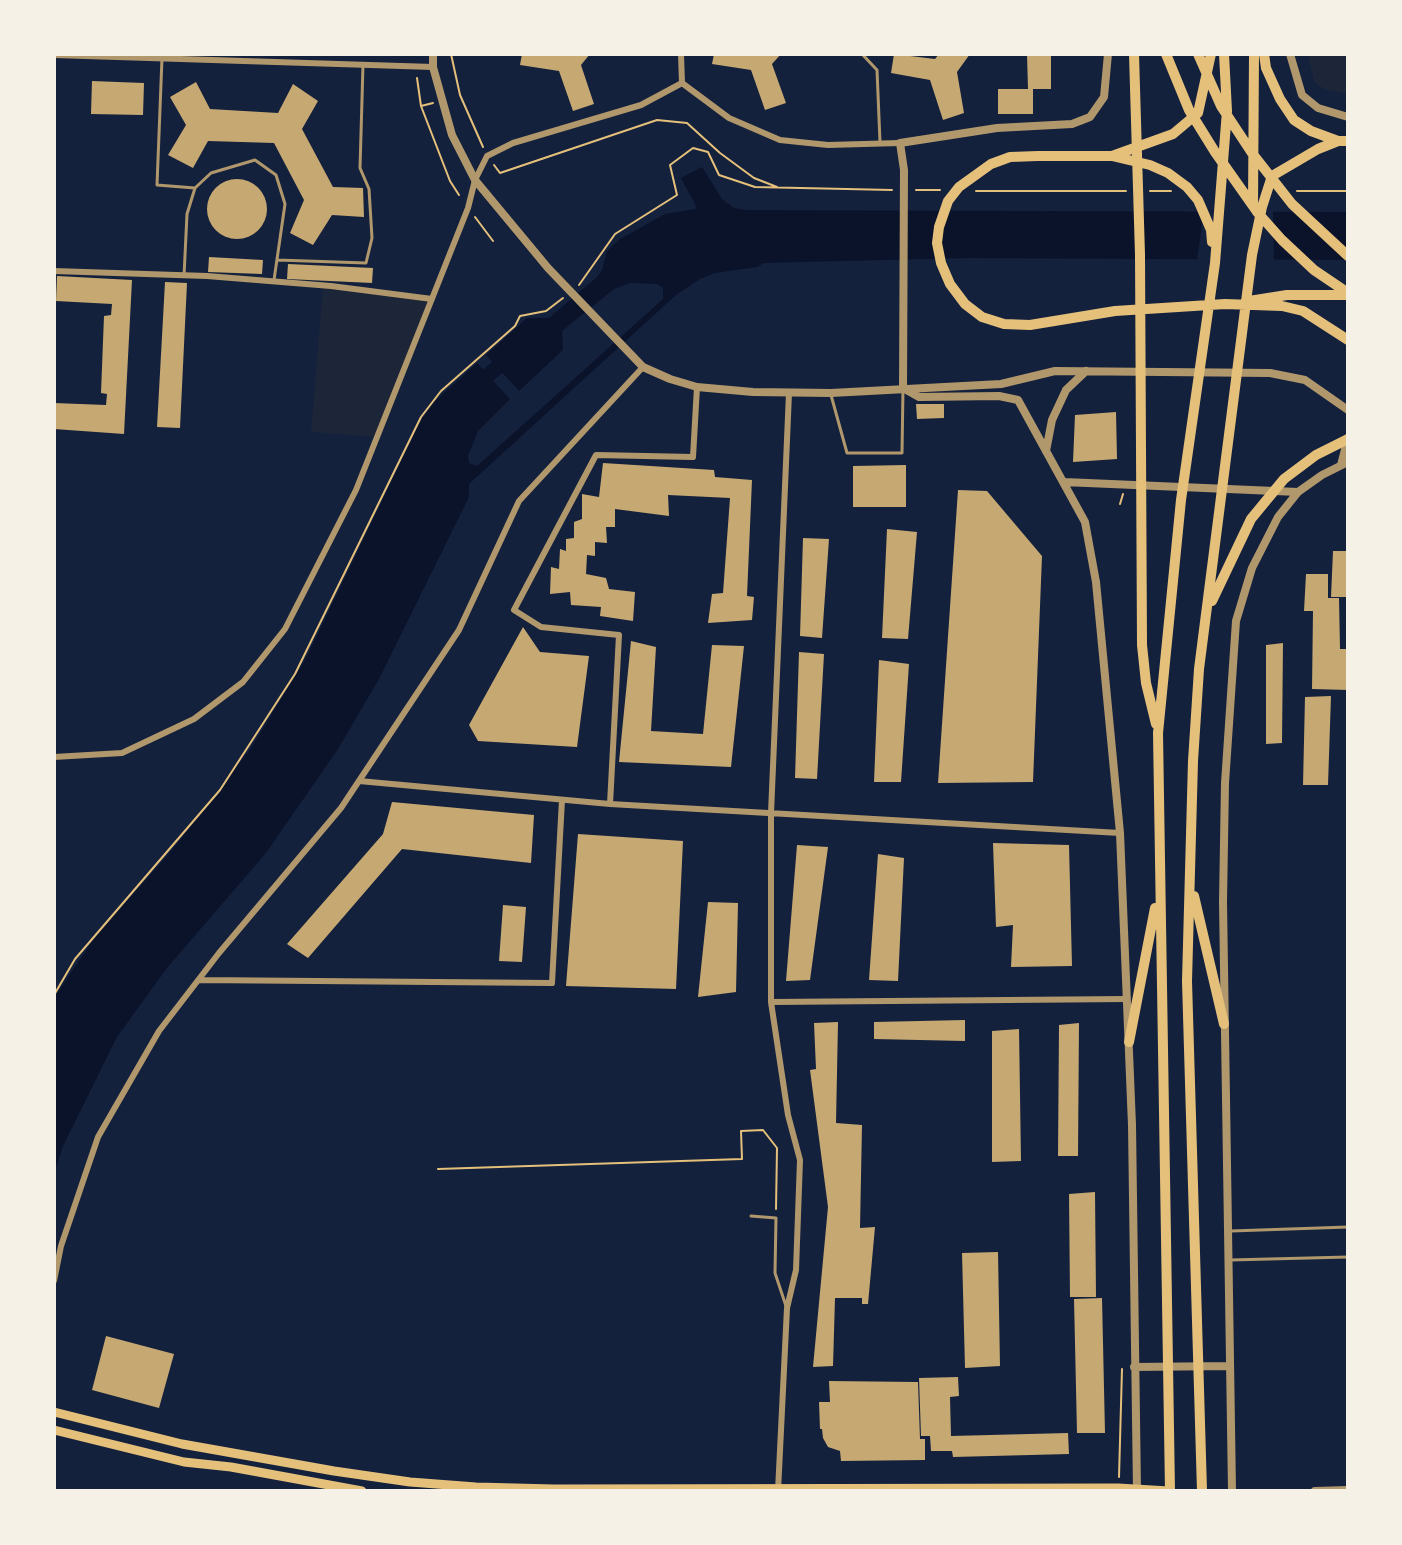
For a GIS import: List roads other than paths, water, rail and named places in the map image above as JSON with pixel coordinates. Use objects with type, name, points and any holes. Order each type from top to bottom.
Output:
[{"type":"highway","points":[[1134,54],[1140,255],[1142,645],[1146,683],[1158,733]]},
{"type":"highway","points":[[1166,54],[1190,110],[1215,152],[1258,213],[1282,240],[1314,270],[1348,294]]},
{"type":"highway","points":[[1198,54],[1221,106],[1252,153],[1292,204],[1348,256]]},
{"type":"highway","points":[[1112,156],[1173,134],[1198,113],[1211,54]]},
{"type":"highway","points":[[1169,1491],[1158,733],[1181,500],[1215,263],[1227,111],[1224,54]]},
{"type":"highway","points":[[1202,1491],[1187,981],[1193,760],[1199,669],[1252,255],[1254,54]]},
{"type":"highway","points":[[1264,54],[1266,68],[1280,99],[1294,120],[1311,131],[1343,141]]},
{"type":"highway","points":[[1252,255],[1272,176],[1297,160],[1343,141]]},
{"type":"highway","points":[[1215,263],[1211,230],[1198,200],[1187,187],[1168,173],[1150,165],[1112,156],[1010,157],[974,174],[948,201],[939,227],[937,243],[941,263],[950,284],[965,304],[982,316],[1004,324],[1030,325],[1115,311],[1226,304],[1287,295],[1348,294]]},
{"type":"highway","points":[[1226,304],[1282,306],[1303,311],[1348,340]]},
{"type":"highway","points":[[1208,609],[1257,511],[1284,479],[1316,455],[1348,439]]},
{"type":"highway","points":[[1191,882],[1224,1024]]},
{"type":"highway","points":[[1129,1042],[1159,887]]},
{"type":"main road","points":[[54,1412],[182,1444],[410,1482],[554,1489],[1118,1488],[1137,1491],[1169,1491]]},
{"type":"main road","points":[[54,1430],[184,1462],[231,1467],[362,1491]]},
{"type":"street","points":[[433,54],[433,67],[452,135],[475,180],[548,268],[643,367],[670,379],[697,387],[789,393],[831,393],[903,387],[1001,384],[1055,371],[1270,373],[1305,380],[1348,410]]},
{"type":"street","points":[[681,54],[682,83]]},
{"type":"street","points":[[682,83],[729,118],[780,140],[828,145],[900,143],[997,128],[1072,124],[1090,117],[1104,97],[1108,54]]},
{"type":"street","points":[[1290,54],[1302,95],[1318,108],[1348,117]]},
{"type":"street","points":[[54,55],[433,67]]},
{"type":"street","points":[[54,757],[122,753],[194,719],[243,682],[285,629],[356,490],[468,208],[475,180],[487,156],[513,143],[642,105],[682,83]]},
{"type":"street","points":[[900,143],[904,170],[903,387]]},
{"type":"street","points":[[54,271],[274,282],[432,299]]},
{"type":"street","points":[[54,1281],[61,1246],[98,1137],[159,1031],[341,808],[459,630],[519,501],[643,367]]},
{"type":"street","points":[[1046,451],[1052,420],[1066,390],[1086,371]]},
{"type":"street","points":[[610,804],[619,635],[541,627],[514,610],[596,455],[693,457],[697,387]]},
{"type":"street","points":[[903,387],[919,397],[999,396],[1018,400],[1085,522],[1096,582],[1120,832],[1129,1042],[1137,1491]]},
{"type":"street","points":[[778,1490],[787,1308],[796,1270],[800,1160],[788,1115],[771,1002],[771,813],[789,393]]},
{"type":"street","points":[[1339,405],[1348,418]]},
{"type":"street","points":[[1232,1491],[1224,1024],[1225,783],[1236,621],[1252,568],[1265,538],[1298,492],[1344,463],[1348,439]]},
{"type":"street","points":[[1064,483],[1298,492]]},
{"type":"street","points":[[359,781],[610,804],[1120,832]]},
{"type":"street","points":[[199,980],[552,983],[562,800]]},
{"type":"street","points":[[771,1002],[1126,999]]},
{"type":"street","points":[[1134,1367],[1229,1366]]},
{"type":"street","points":[[1315,1491],[1348,1490]]},
{"type":"lane","points":[[862,54],[877,70],[880,144]]},
{"type":"lane","points":[[162,58],[157,186],[195,188]]},
{"type":"lane","points":[[277,260],[366,263],[372,238],[369,189],[360,168],[363,65]]},
{"type":"lane","points":[[184,276],[186,214],[195,188],[211,173],[255,160],[276,175],[285,204],[274,282]]},
{"type":"lane","points":[[831,393],[847,453],[902,453],[903,387]]},
{"type":"lane","points":[[750,1216],[776,1218],[775,1273],[787,1308]]},
{"type":"lane","points":[[1229,1231],[1348,1227]]},
{"type":"lane","points":[[1229,1260],[1348,1257]]},
{"type":"waterway","points":[[473,387],[513,355]]}]
